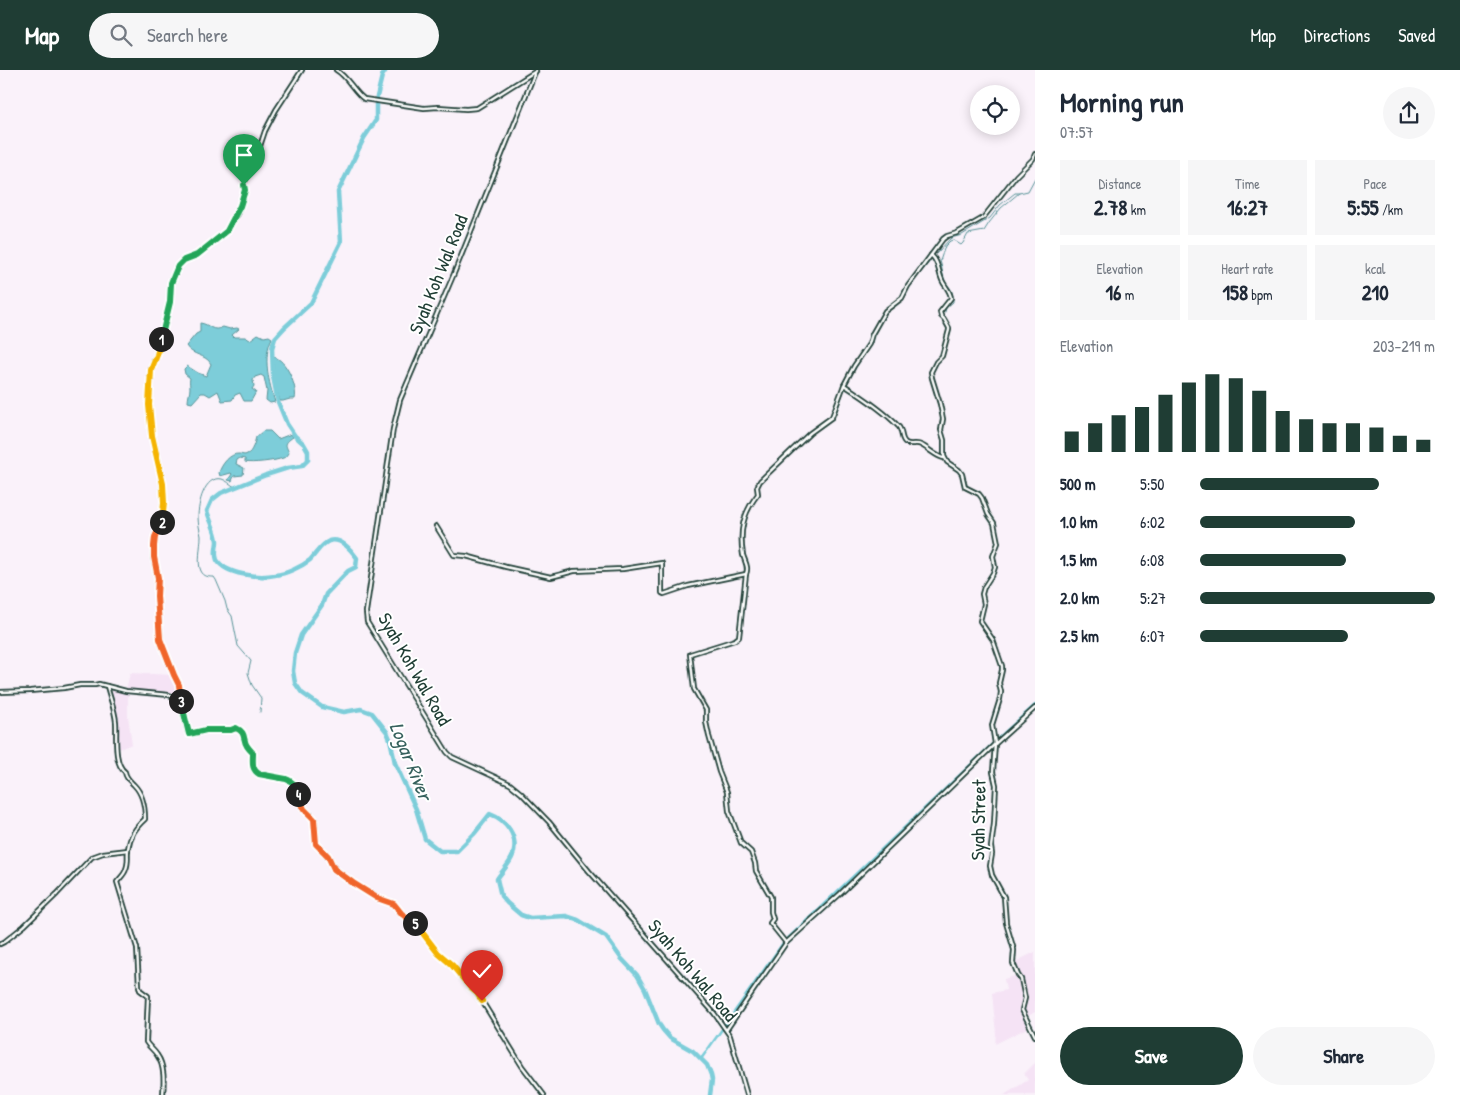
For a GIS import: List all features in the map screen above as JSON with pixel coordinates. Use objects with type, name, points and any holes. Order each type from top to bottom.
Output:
[{"type":"street","points":[[302,70],[265,131],[260,146],[250,164],[239,210],[227,231],[197,255],[184,260],[178,266],[171,283],[170,302],[158,351],[151,370],[149,405],[151,431],[161,473],[164,503],[162,520],[155,537],[154,546],[158,578],[157,596],[161,643],[180,689],[180,700],[189,734],[206,730],[231,730],[236,728],[243,733],[246,745],[253,753],[253,769],[256,772],[286,779],[295,784],[304,809],[314,819],[316,844],[328,856],[334,869],[377,898],[394,904],[402,914],[417,925],[438,953],[452,965],[477,993],[522,1066],[544,1095]]},
{"type":"street","points":[[336,70],[351,83],[360,96],[368,100],[424,108],[438,107],[466,110],[477,108],[536,70]]},
{"type":"street","name":"Syah Koh Wal Road","points":[[536,70],[453,276],[400,400],[384,484],[366,612],[367,622],[447,752],[452,757],[510,784],[521,793],[549,822],[595,878],[714,1013],[730,1036],[747,1095]]},
{"type":"street","points":[[785,942],[770,923],[773,920],[771,897],[756,871],[751,852],[741,843],[729,811],[727,792],[709,736],[706,710],[694,690],[690,669],[690,654],[735,640],[739,637],[748,570],[743,554],[742,524],[752,502],[758,494],[757,487],[760,481],[810,433],[832,417],[854,366],[869,344],[872,334],[885,312],[902,298],[908,286],[943,239],[983,218],[1016,176],[1033,159],[1035,154]]},
{"type":"street","points":[[931,255],[936,261],[942,282],[951,293],[951,298],[940,312],[949,328],[947,344],[942,356],[936,362],[931,372],[940,404],[945,458]]},
{"type":"street","name":"Syah Street","points":[[846,386],[878,408],[900,428],[902,440],[905,443],[918,443],[931,450],[940,458],[945,458],[947,462],[959,470],[965,486],[979,494],[994,523],[998,543],[993,556],[994,567],[982,594],[984,604],[980,621],[994,640],[1002,666],[999,683],[1000,699],[992,725],[994,743],[993,772],[996,785],[990,866],[992,875],[1004,897],[1006,924],[1014,950],[1013,963],[1021,979],[1025,998],[1022,1010],[1035,1036]]},
{"type":"street","points":[[436,526],[454,555],[466,556],[551,577],[574,571],[623,569],[662,563],[662,593],[664,594],[688,586],[746,574]]},
{"type":"street","points":[[0,692],[44,690],[80,684],[99,684],[126,691],[169,696],[180,700]]},
{"type":"street","points":[[107,686],[116,720],[117,752],[121,769],[142,797],[145,817],[134,830],[128,850],[127,868],[117,882],[137,948],[140,990],[148,996],[146,1042],[161,1063],[164,1075],[163,1095]]},
{"type":"street","points":[[725,1027],[785,942],[840,894],[994,743],[1035,708]]},
{"type":"street","points":[[0,944],[24,926],[92,857],[103,853],[128,850]]},
{"type":"shaded area","points":[[130,673],[174,675],[177,680],[180,700],[169,695],[128,691],[128,716],[132,744],[117,750],[116,720],[107,686],[126,690]]},
{"type":"shaded area","points":[[1035,952],[1035,1012],[1025,1018],[1029,1027],[995,1044],[996,1034],[992,993],[1006,990],[1004,979],[1018,975],[1013,963]]},
{"type":"shaded area","points":[[1035,1063],[1035,1095],[1004,1095],[1028,1080],[1024,1074]]},
{"type":"water","points":[[200,323],[214,329],[223,327],[237,328],[239,329],[232,335],[234,337],[245,337],[250,340],[258,334],[272,338],[267,353],[267,362],[275,402],[270,403],[266,400],[267,391],[264,377],[261,375],[253,380],[254,386],[252,389],[256,392],[251,401],[244,401],[240,393],[235,395],[232,400],[222,401],[218,391],[210,396],[201,393],[192,403],[188,402],[190,378],[185,374],[184,369],[187,366],[206,376],[211,364],[206,358],[192,352],[186,346],[200,332]]},
{"type":"water","points":[[273,357],[282,362],[290,374],[295,388],[295,399],[280,401],[275,385]]},
{"type":"water","points":[[263,431],[270,431],[278,439],[291,434],[293,437],[286,445],[289,453],[287,456],[275,460],[252,463],[245,462],[245,459],[240,458],[236,464],[244,468],[243,475],[234,476],[232,481],[228,480],[231,473],[220,476],[220,470],[226,460],[232,455],[245,455],[249,453],[256,437]]},
{"type":"waterway","name":"Logar River","points":[[386,70],[382,76],[376,101],[376,120],[364,138],[338,192],[341,242],[311,303],[275,338],[272,348],[273,376],[278,402],[287,424],[308,451],[308,460],[302,466],[266,475],[221,493],[212,500],[207,511],[217,541],[216,557],[221,565],[235,572],[252,576],[268,576],[284,573],[302,565],[310,560],[329,541],[338,541],[352,551],[357,558],[356,567],[348,571],[326,594],[322,605],[301,635],[295,653],[293,671],[295,683],[302,693],[322,707],[344,712],[361,709],[372,713],[387,732],[390,739],[395,763],[416,809],[425,839],[440,851],[457,851],[490,814],[501,820],[510,830],[514,841],[513,855],[497,879],[501,896],[521,915],[530,918],[566,916],[578,920],[606,937],[621,958],[637,975],[663,1030],[670,1038],[693,1051],[707,1065],[712,1080],[710,1095]]},
{"type":"waterway","points":[[945,312],[946,308],[953,302],[952,292],[943,276],[940,261],[945,246],[953,240],[961,245],[968,234],[984,231],[1001,208],[1019,193],[1028,191],[1035,178]]},
{"type":"waterway","points":[[936,254],[951,238],[962,235],[990,218],[1000,205],[1015,193],[1019,193]]},
{"type":"waterway","points":[[874,332],[888,311],[904,299],[909,287],[930,261]]},
{"type":"waterway","points":[[866,350],[872,343],[872,336]]},
{"type":"waterway","points":[[837,411],[845,388],[860,359]]},
{"type":"waterway","points":[[235,487],[222,479],[216,479],[206,486],[203,492],[198,517],[201,536],[199,564],[204,574],[208,577],[214,577],[216,580],[227,609],[232,616],[238,646],[251,661],[248,673],[252,685],[261,698],[260,712]]},
{"type":"waterway","points":[[701,1059],[783,943],[1035,705]]},
{"type":"route","points":[[244,185],[245,190],[240,206],[227,231],[197,255],[184,260],[178,266],[171,283],[171,299],[157,355],[151,370],[149,405],[151,431],[161,473],[164,500],[162,520],[154,542],[154,557],[158,578],[157,596],[161,643],[180,689],[180,700],[188,734],[218,729],[231,730],[236,728],[241,731],[246,745],[253,753],[253,769],[256,772],[286,779],[295,784],[304,809],[314,819],[316,844],[328,856],[334,869],[380,900],[394,904],[402,914],[417,925],[438,953],[452,965],[482,1001]]}]
